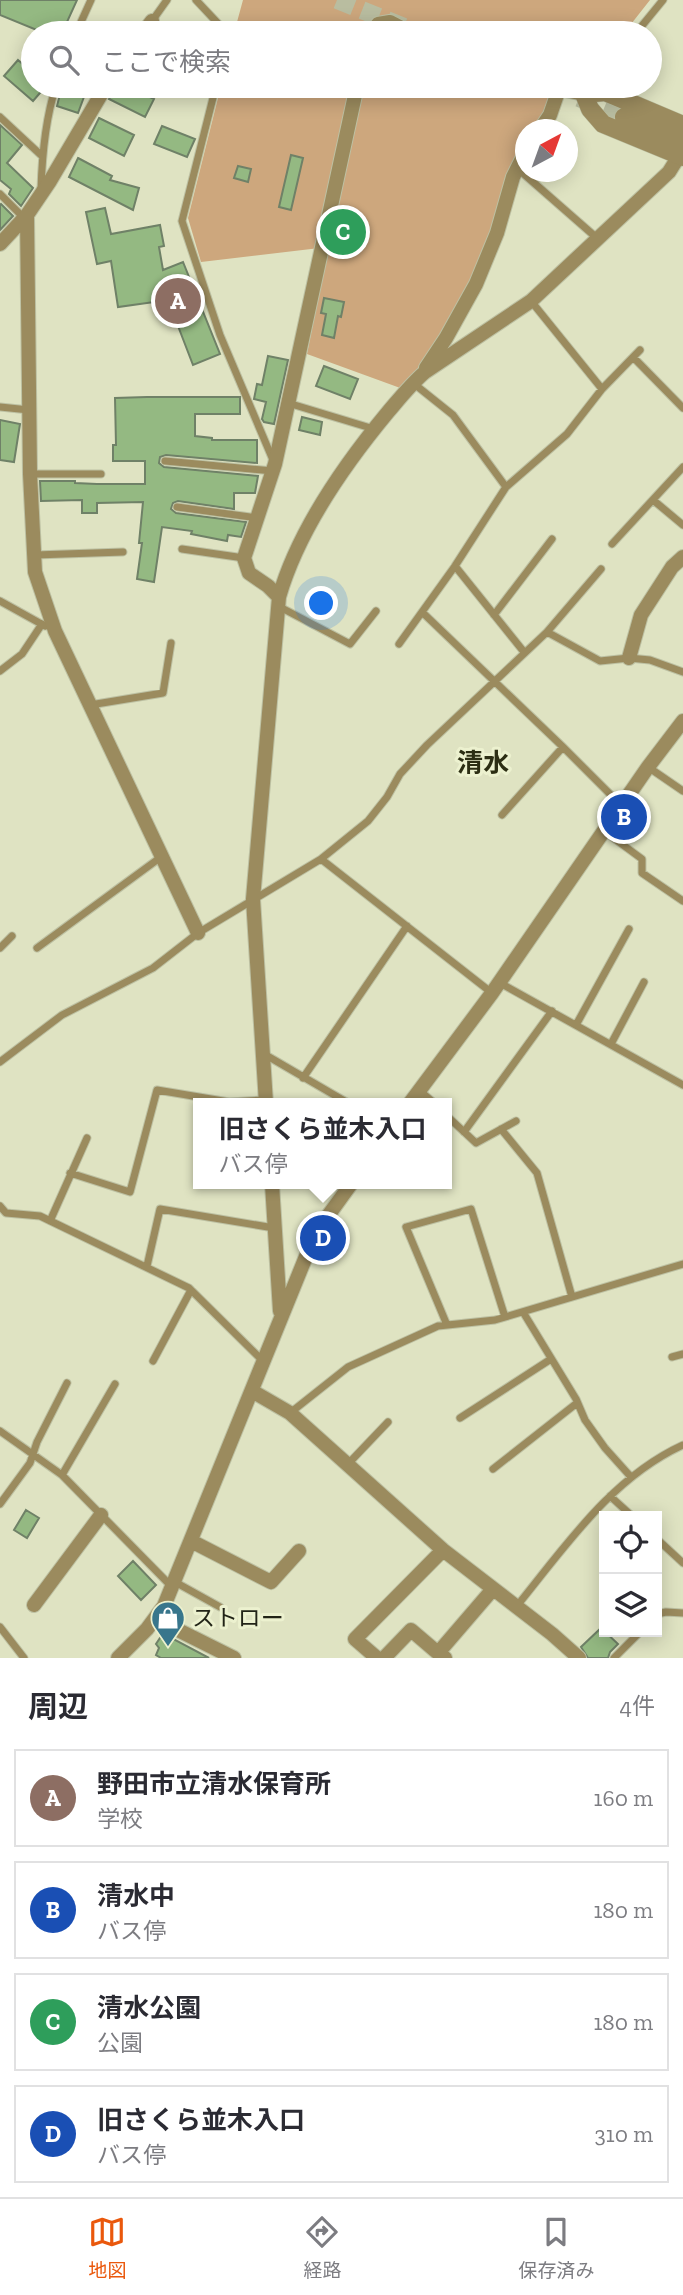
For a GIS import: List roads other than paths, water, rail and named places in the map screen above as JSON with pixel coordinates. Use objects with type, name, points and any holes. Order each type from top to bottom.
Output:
[{"type":"street","points":[[0,244],[26,216],[100,98]]},
{"type":"street","points":[[278,602],[268,586],[249,573],[244,558],[274,468],[354,98]]},
{"type":"street","points":[[547,119],[551,98]]},
{"type":"street","points":[[589,98],[590,109],[603,124],[682,151]]},
{"type":"street","points":[[619,98],[683,125]]},
{"type":"street","points":[[624,117],[682,151]]},
{"type":"street","points":[[266,1098],[253,899],[278,602],[284,580],[307,531],[336,481],[412,383],[531,301],[669,172],[682,151]]},
{"type":"street","points":[[425,372],[476,284],[497,233],[515,174]]},
{"type":"street","points":[[26,216],[30,474],[35,572],[49,628],[90,705],[198,933]]},
{"type":"street","points":[[629,658],[641,615],[672,567],[683,557]]},
{"type":"street","points":[[414,1098],[496,988],[648,767],[683,721]]},
{"type":"street","points":[[272,1189],[280,1316]]},
{"type":"street","points":[[118,1658],[156,1619],[174,1584],[280,1316],[317,1231],[347,1189]]},
{"type":"street","points":[[252,1391],[290,1413],[443,1550],[579,1658]]},
{"type":"street","points":[[34,1605],[101,1515]]},
{"type":"street","points":[[191,1541],[271,1582],[299,1551]]},
{"type":"street","points":[[377,1658],[355,1639],[443,1550]]},
{"type":"street","points":[[384,1658],[411,1630],[441,1655],[493,1589]]},
{"type":"street","points":[[156,1619],[234,1658]]},
{"type":"lane","points":[[81,21],[91,0]]},
{"type":"lane","points":[[152,21],[167,0]]},
{"type":"lane","points":[[196,0],[216,21]]},
{"type":"lane","points":[[646,21],[663,0]]},
{"type":"lane","points":[[41,194],[42,156],[52,98]]},
{"type":"lane","points":[[165,461],[274,468],[220,335],[182,221],[213,98]]},
{"type":"lane","points":[[0,117],[42,156]]},
{"type":"lane","points":[[534,182],[598,239]]},
{"type":"lane","points":[[0,194],[26,216]]},
{"type":"lane","points":[[531,301],[602,389]]},
{"type":"lane","points":[[399,644],[455,566],[506,487],[566,434],[602,389],[640,350]]},
{"type":"lane","points":[[633,357],[683,408]]},
{"type":"lane","points":[[412,383],[453,415],[506,487]]},
{"type":"lane","points":[[288,403],[374,429]]},
{"type":"lane","points":[[0,407],[29,410]]},
{"type":"lane","points":[[612,544],[683,467]]},
{"type":"lane","points":[[30,474],[101,474]]},
{"type":"lane","points":[[653,500],[683,525]]},
{"type":"lane","points":[[177,507],[258,518]]},
{"type":"lane","points":[[494,615],[552,539]]},
{"type":"lane","points":[[182,549],[244,558]]},
{"type":"lane","points":[[34,555],[123,552]]},
{"type":"lane","points":[[455,566],[524,652]]},
{"type":"lane","points":[[0,1062],[62,1016],[153,968],[198,933],[321,859],[369,821],[400,774],[547,632],[601,569]]},
{"type":"lane","points":[[0,601],[49,628],[0,671]]},
{"type":"lane","points":[[278,602],[350,645],[376,611]]},
{"type":"lane","points":[[422,612],[622,806]]},
{"type":"lane","points":[[547,632],[600,662],[629,658],[650,660],[683,672]]},
{"type":"lane","points":[[90,705],[163,693],[171,643]]},
{"type":"lane","points":[[502,815],[563,747]]},
{"type":"lane","points":[[648,767],[683,791]]},
{"type":"lane","points":[[604,831],[642,859],[642,873],[683,901]]},
{"type":"lane","points":[[37,948],[162,857]]},
{"type":"lane","points":[[321,859],[407,926],[496,988],[552,1012],[683,1085]]},
{"type":"lane","points":[[303,1078],[407,926]]},
{"type":"lane","points":[[576,1025],[629,929]]},
{"type":"lane","points":[[0,948],[12,936]]},
{"type":"lane","points":[[611,1044],[643,982]]},
{"type":"lane","points":[[464,1132],[552,1012]]},
{"type":"lane","points":[[263,1054],[339,1098]]},
{"type":"lane","points":[[70,1173],[130,1192],[157,1090],[205,1098]]},
{"type":"lane","points":[[420,1090],[428,1098]]},
{"type":"lane","points":[[452,1121],[476,1143],[516,1121]]},
{"type":"lane","points":[[501,1129],[537,1173],[572,1297]]},
{"type":"lane","points":[[50,1221],[87,1138]]},
{"type":"lane","points":[[0,1206],[6,1213],[40,1216],[147,1266],[191,1290],[264,1361]]},
{"type":"lane","points":[[147,1266],[160,1209],[275,1228]]},
{"type":"lane","points":[[447,1325],[406,1227],[471,1209],[505,1317]]},
{"type":"lane","points":[[290,1413],[348,1367],[438,1326],[505,1317],[683,1264]]},
{"type":"lane","points":[[153,1361],[191,1290]]},
{"type":"lane","points":[[523,1312],[585,1420],[631,1477]]},
{"type":"lane","points":[[672,1357],[683,1354]]},
{"type":"lane","points":[[460,1418],[551,1359]]},
{"type":"lane","points":[[0,1504],[30,1463],[67,1383]]},
{"type":"lane","points":[[62,1475],[115,1384]]},
{"type":"lane","points":[[493,1469],[577,1403]]},
{"type":"lane","points":[[348,1464],[388,1422]]},
{"type":"lane","points":[[0,1432],[62,1475],[174,1584],[220,1607]]},
{"type":"lane","points":[[516,1607],[592,1513],[631,1477],[664,1453],[683,1445]]},
{"type":"lane","points":[[610,1496],[626,1511]]},
{"type":"lane","points":[[662,1544],[683,1563]]},
{"type":"lane","points":[[662,1613],[683,1613]]},
{"type":"lane","points":[[0,1627],[24,1658]]},
{"type":"lane","points":[[614,1658],[635,1637]]},
{"type":"tunnel","points":[[337,0],[389,21]]},
{"type":"tunnel","points":[[579,98],[624,117]]},
{"type":"place","name":"清水公園","points":[[343,232]]},
{"type":"place","name":"野田市立清水保育所","points":[[178,301]]},
{"type":"place","name":"清水中","points":[[624,817]]},
{"type":"place","name":"旧さくら並木入口","points":[[323,1238]]},
{"type":"place","name":"ストロー","points":[[168,1648]]},
{"type":"district","name":"清水","points":[[483,763]]}]
